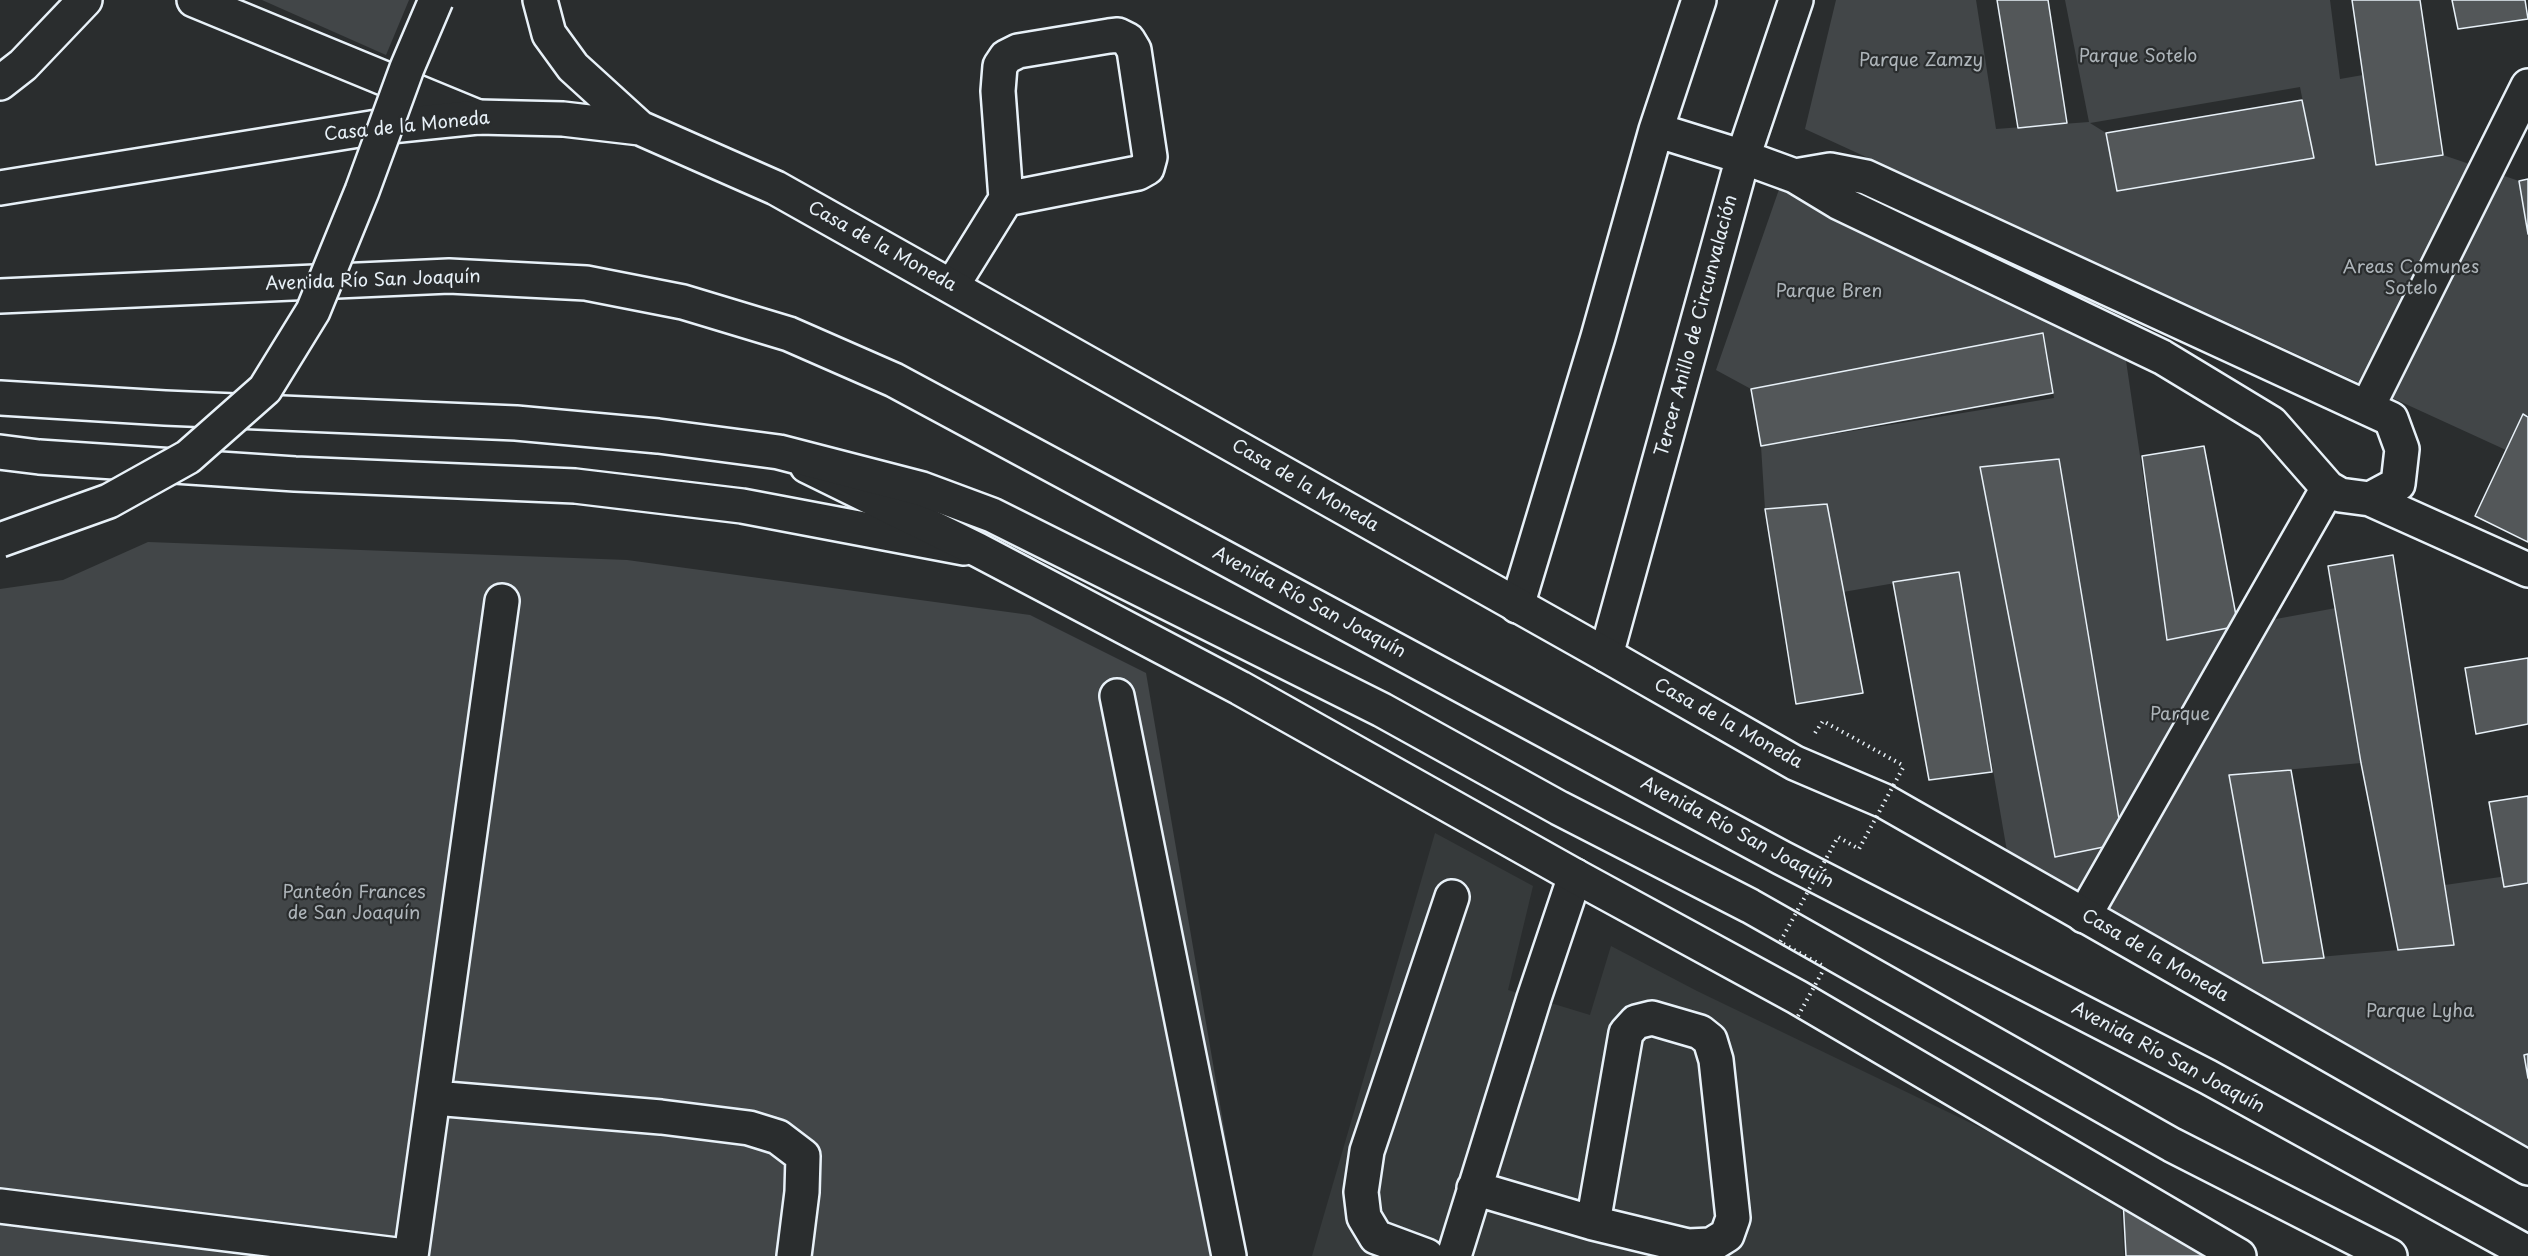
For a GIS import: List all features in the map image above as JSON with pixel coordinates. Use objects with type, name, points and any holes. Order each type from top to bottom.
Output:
[{"type":"main road","points":[[0,83],[23,65],[85,0]]},
{"type":"main road","points":[[194,0],[478,117]]},
{"type":"main road","points":[[0,540],[109,501],[188,457],[265,389],[313,311],[362,191],[407,68],[436,0]]},
{"type":"main road","points":[[540,0],[549,34],[573,67],[640,128]]},
{"type":"main road","name":"Tercer Anillo de Circunvalación","points":[[1606,655],[1743,157],[1796,0]]},
{"type":"main road","points":[[1517,606],[1598,337],[1693,3]]},
{"type":"main road","points":[[952,286],[1006,200],[998,91],[1000,66],[1006,57],[1018,51],[1109,36],[1118,35],[1128,40],[1134,50],[1148,145],[1147,168],[1137,173],[1006,200]]},
{"type":"main road","points":[[2367,408],[2528,87]]},
{"type":"main road","name":"Casa de la Moneda","points":[[0,188],[371,128],[478,117],[563,119],[640,128],[776,188],[1795,763],[1884,801],[2528,1168]]},
{"type":"main road","points":[[1656,130],[1796,176],[1838,202],[2162,357],[2271,423],[2328,488],[2340,495],[2370,500],[2528,570]]},
{"type":"main road","points":[[1796,176],[1830,170],[1866,177],[2391,419],[2402,449],[2398,484],[2370,500]]},
{"type":"main road","name":"Avenida Río San Joaquín","points":[[0,296],[449,276],[586,283],[682,302],[789,334],[894,380],[1782,858],[2208,1077],[2528,1253]]},
{"type":"main road","points":[[0,398],[165,408],[516,423],[658,436],[779,452],[922,489],[1013,526],[1382,710],[1559,808],[1750,906],[2172,1145],[2390,1256]]},
{"type":"main road","points":[[0,452],[51,458],[296,474],[575,486],[742,506],[978,550]]},
{"type":"main road","points":[[779,452],[978,550],[1240,688],[1575,876],[1797,997],[2239,1256]]},
{"type":"main road","points":[[2084,916],[2328,488]]},
{"type":"main road","points":[[411,1256],[502,601]]},
{"type":"main road","points":[[1117,696],[1229,1256]]},
{"type":"main road","points":[[1454,1256],[1534,998],[1575,876]]},
{"type":"main road","points":[[1427,1256],[1376,1237],[1364,1217],[1361,1192],[1367,1151],[1452,897]]},
{"type":"main road","points":[[1474,1188],[1593,1223],[1688,1246],[1712,1245],[1727,1235],[1733,1218],[1716,1060],[1710,1040],[1700,1032],[1652,1018],[1636,1022],[1626,1033],[1593,1223]]},
{"type":"main road","points":[[434,1098],[661,1117],[749,1128],[778,1137],[802,1156],[802,1192],[794,1256]]},
{"type":"main road","points":[[0,1206],[405,1256]]},
{"type":"path","points":[[1798,1016],[1825,968],[1780,942],[1838,837],[1859,849],[1904,766],[1822,721]]},
{"type":"shaded area","points":[[1435,833],[1533,886],[1508,990],[1590,1015],[1611,946],[1697,991],[2120,1195],[2124,1256],[1312,1256]]},
{"type":"green space","points":[[262,0],[409,0],[386,55]]},
{"type":"green space","name":"Areas Comunes Sotelo","points":[[1836,0],[1976,0],[1996,129],[2089,122],[2065,0],[2330,0],[2340,79],[2363,75],[2376,165],[2443,155],[2519,181],[2528,234],[2528,415],[2506,450],[1805,129]],"holes":[[[2300,87],[2314,158],[2117,191],[2106,133],[2090,123]]]},
{"type":"green space","points":[[1783,178],[2125,354],[2167,639],[2336,608],[2361,763],[2229,775],[2263,962],[2454,945],[2445,885],[2528,873],[2528,1155],[2009,863],[1959,572],[1843,592],[1827,504],[1765,509],[1761,446],[2054,398],[2044,333],[1751,389],[1716,370]],"holes":[[[2059,459],[2122,843],[2055,857],[1980,467]]]},
{"type":"green space","name":"Panteón Frances de San Joaquín","points":[[148,542],[627,560],[1030,615],[1146,673],[1246,1256],[0,1256],[0,589],[63,580]]},
{"type":"building","points":[[1997,0],[2048,0],[2067,123],[2018,128]]},
{"type":"building","points":[[2352,0],[2420,0],[2443,155],[2376,165]]},
{"type":"building","points":[[2452,0],[2525,0],[2528,19],[2458,29]]},
{"type":"building","points":[[2302,100],[2314,158],[2117,191],[2106,133]]},
{"type":"building","points":[[2528,179],[2528,234],[2519,181]]},
{"type":"building","points":[[2043,333],[2053,393],[1761,446],[1751,389]]},
{"type":"building","points":[[2523,414],[2528,417],[2528,542],[2475,516]]},
{"type":"building","points":[[2204,446],[2238,626],[2167,640],[2142,456]]},
{"type":"building","points":[[2059,459],[2123,843],[2055,857],[1980,467]]},
{"type":"building","points":[[1827,504],[1863,693],[1796,704],[1765,509]]},
{"type":"building","points":[[2393,555],[2454,945],[2398,950],[2361,763],[2328,566]]},
{"type":"building","points":[[1959,572],[1992,772],[1929,780],[1893,582]]},
{"type":"building","points":[[2528,658],[2528,724],[2476,734],[2465,668]]},
{"type":"building","points":[[2291,770],[2324,958],[2263,963],[2229,775]]},
{"type":"building","points":[[2528,796],[2528,883],[2504,887],[2489,802]]},
{"type":"building","points":[[2528,1054],[2528,1078],[2524,1055]]},
{"type":"building","points":[[2123,1199],[2217,1256],[2126,1256]]},
{"type":"park label","name":"Parque Sotelo","points":[[2138,57]]},
{"type":"park label","name":"Parque Zamzy","points":[[1921,61]]},
{"type":"park label","name":"Parque Bren","points":[[1829,292]]},
{"type":"park label","name":"Parque","points":[[2180,715]]},
{"type":"park label","name":"Parque Lyha","points":[[2420,1012]]}]
